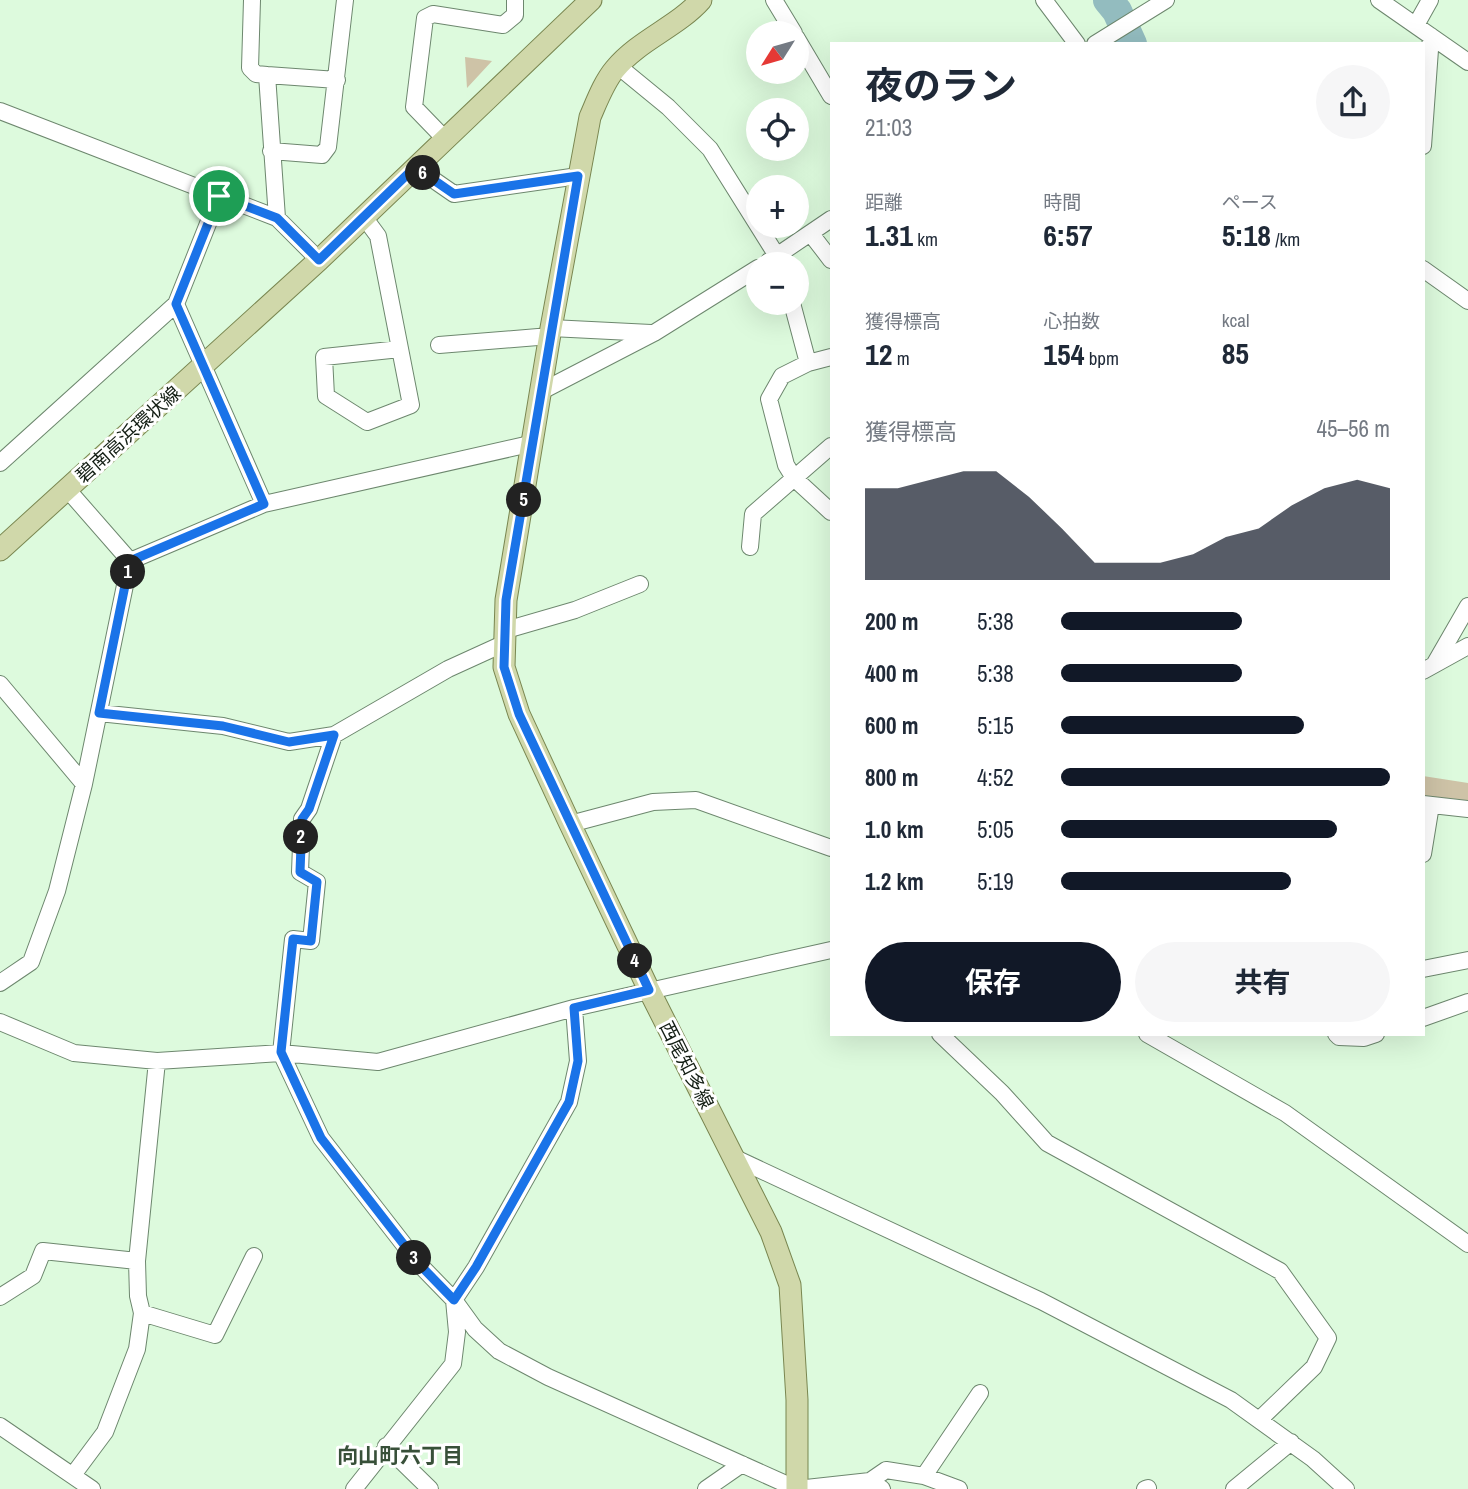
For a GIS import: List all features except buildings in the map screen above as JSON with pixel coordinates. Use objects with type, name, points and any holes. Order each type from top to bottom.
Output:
[{"type":"main road","name":"碧南高浜環状線","points":[[0,550],[319,260],[591,0]]},
{"type":"main road","name":"西尾知多線","points":[[701,0],[690,12],[642,45],[618,66],[599,94],[590,117],[506,600],[504,667],[511,694],[570,824],[649,990],[771,1232],[790,1285],[797,1400],[797,1489]]},
{"type":"street","points":[[252,0],[250,68],[256,74],[337,80]]},
{"type":"street","points":[[271,151],[322,155],[328,147],[345,0]]},
{"type":"street","points":[[444,138],[414,107],[425,18],[433,14],[503,25],[515,15],[515,0]]},
{"type":"street","points":[[774,0],[787,21]]},
{"type":"street","points":[[1044,0],[1076,42]]},
{"type":"street","points":[[1098,42],[1166,0]]},
{"type":"street","points":[[1379,0],[1468,62]]},
{"type":"street","points":[[1416,25],[1430,0]]},
{"type":"street","points":[[1425,118],[1431,36]]},
{"type":"street","points":[[809,59],[830,94]]},
{"type":"street","points":[[618,66],[668,107],[710,149],[770,252]]},
{"type":"street","points":[[267,75],[277,218]]},
{"type":"street","points":[[0,111],[277,218],[319,260]]},
{"type":"street","points":[[415,167],[454,194],[578,176]]},
{"type":"street","points":[[0,463],[176,304],[219,196]]},
{"type":"street","points":[[364,216],[378,236],[411,405],[368,422],[326,396],[324,357],[400,349]]},
{"type":"street","points":[[786,252],[830,220]]},
{"type":"street","points":[[811,234],[830,259]]},
{"type":"street","points":[[1425,270],[1466,294]]},
{"type":"street","points":[[542,391],[654,333],[746,276]]},
{"type":"street","points":[[176,304],[264,504]]},
{"type":"street","points":[[795,315],[808,363]]},
{"type":"street","points":[[439,345],[551,332],[654,333]]},
{"type":"street","points":[[830,357],[808,363],[782,376],[769,399],[786,465],[794,478],[830,509]]},
{"type":"street","points":[[130,561],[264,504],[534,443]]},
{"type":"street","points":[[750,547],[753,514],[830,447]]},
{"type":"street","points":[[67,489],[130,561]]},
{"type":"street","points":[[0,983],[31,962],[57,891],[84,784],[130,561]]},
{"type":"street","points":[[99,713],[223,726],[289,742],[334,735],[505,637],[640,584]]},
{"type":"street","points":[[1428,668],[1468,606]]},
{"type":"street","points":[[1428,668],[1468,646]]},
{"type":"street","points":[[0,684],[84,784]]},
{"type":"street","points":[[334,735],[309,809],[302,819],[300,872],[317,882],[311,941],[293,939],[281,1052],[321,1138],[419,1264],[454,1300],[475,1329],[499,1350],[548,1377],[797,1489],[876,1485],[886,1470],[924,1476],[959,1489]]},
{"type":"street","points":[[570,824],[653,802],[696,800],[830,848]]},
{"type":"street","points":[[1425,829],[1427,804],[1468,808]]},
{"type":"street","points":[[0,1022],[74,1053],[157,1061],[281,1052],[378,1062],[574,1008],[830,950]]},
{"type":"street","points":[[1425,969],[1468,960]]},
{"type":"street","points":[[1425,1017],[1468,1002]]},
{"type":"street","points":[[354,1489],[453,1364],[457,1332],[454,1300],[483,1256],[569,1102],[578,1061],[574,1008]]},
{"type":"street","points":[[942,1036],[1002,1093],[1047,1143],[1280,1271],[1328,1338],[1314,1367],[1259,1420]]},
{"type":"street","points":[[1150,1036],[1285,1113],[1468,1244]]},
{"type":"street","points":[[1338,1036],[1359,1036]]},
{"type":"street","points":[[73,1475],[105,1432],[137,1349],[142,1313],[138,1296],[137,1261],[157,1061]]},
{"type":"street","points":[[735,1158],[1041,1301],[1231,1400],[1313,1459],[1346,1489]]},
{"type":"street","points":[[0,1297],[33,1276],[43,1251],[137,1261]]},
{"type":"street","points":[[142,1313],[215,1335],[254,1256]]},
{"type":"street","points":[[924,1476],[980,1393]]},
{"type":"street","points":[[0,1426],[92,1489]]},
{"type":"street","points":[[1234,1489],[1291,1442]]},
{"type":"street","points":[[386,1446],[430,1489]]},
{"type":"street","points":[[706,1489],[742,1464]]},
{"type":"shaded area","points":[[465,57],[492,61],[467,88]]},
{"type":"shaded area","points":[[1425,776],[1468,783],[1468,804],[1425,800]]},
{"type":"waterway","points":[[1108,0],[1117,11],[1131,42]]},
{"type":"district","name":"向山町六丁目","points":[[400,1455]]},
{"type":"route","points":[[415,167],[454,194],[578,176],[506,600],[504,667],[519,714],[649,990],[574,1008],[578,1061],[569,1102],[476,1267],[454,1300],[419,1264],[321,1138],[281,1052],[293,939],[311,941],[317,882],[300,872],[302,819],[309,809],[334,735],[289,742],[223,726],[99,713],[130,561],[264,504],[176,304],[219,196],[277,218],[319,260],[415,167]]}]
